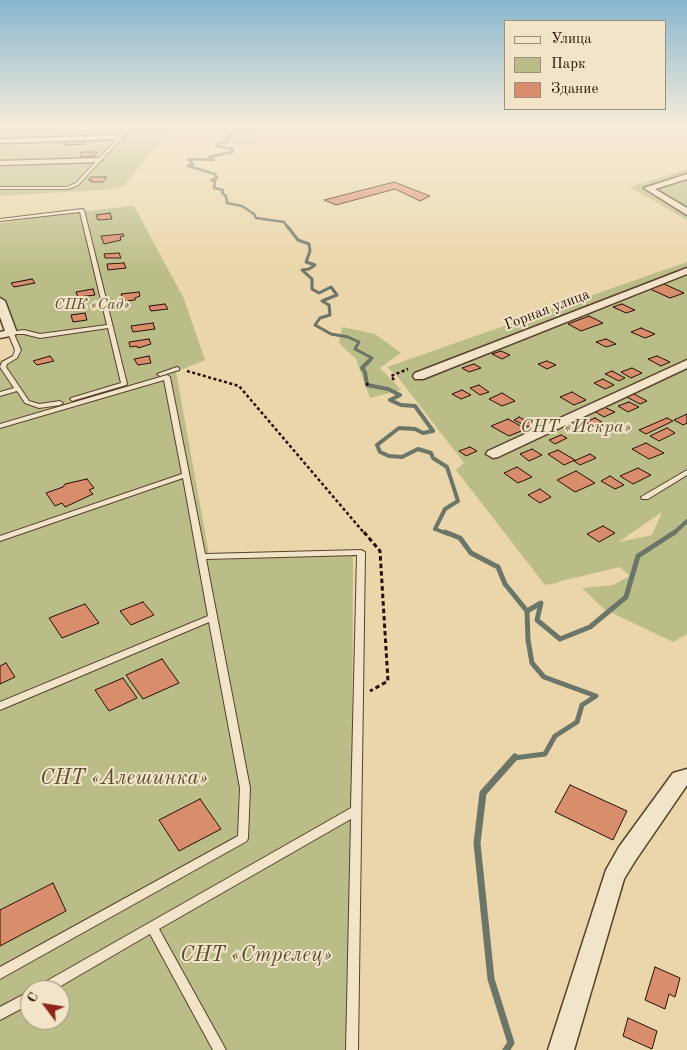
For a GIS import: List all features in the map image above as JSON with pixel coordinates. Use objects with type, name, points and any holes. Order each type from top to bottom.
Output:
[{"type":"street","points":[[687,176],[648,188],[687,212]]},
{"type":"street","name":"Горная улица","points":[[419,376],[687,271]]},
{"type":"street","points":[[0,301],[6,334]]},
{"type":"street","points":[[494,454],[687,364]]},
{"type":"street","points":[[561,1050],[614,876],[627,854],[680,779],[687,777]]},
{"type":"lane","points":[[0,188],[68,188],[77,184],[85,175]]},
{"type":"lane","points":[[0,220],[82,210],[124,384]]},
{"type":"lane","points":[[6,334],[24,332],[40,336],[110,326]]},
{"type":"lane","points":[[6,334],[18,350],[15,357],[4,363],[3,367],[27,402],[39,406],[46,406],[177,370]]},
{"type":"lane","points":[[0,426],[167,377],[245,788],[243,838],[0,973]]},
{"type":"lane","points":[[0,394],[18,389]]},
{"type":"lane","points":[[645,497],[687,472]]},
{"type":"lane","points":[[0,539],[186,475]]},
{"type":"lane","points":[[201,557],[361,552],[352,1050]]},
{"type":"lane","points":[[0,706],[213,617]]},
{"type":"lane","points":[[59,980],[355,811]]},
{"type":"lane","points":[[152,927],[220,1050]]},
{"type":"lane","points":[[0,1014],[20,1003]]},
{"type":"path","points":[[394,380],[391,376],[408,369]]},
{"type":"path","points":[[177,370],[188,371],[239,386],[380,551],[388,681],[358,697]]},
{"type":"green space","points":[[0,175],[133,175],[124,186],[102,190],[0,196]]},
{"type":"green space","points":[[668,175],[687,175],[687,215],[672,207],[687,216],[687,220],[630,187]]},
{"type":"green space","points":[[134,206],[184,299],[205,360],[176,372],[210,560],[353,555],[351,1050],[0,1050],[0,361],[22,353],[0,301],[0,223]]},
{"type":"green space","name":"СНТ «Искра»","points":[[687,262],[687,634],[673,642],[604,609],[582,588],[613,585],[630,576],[620,567],[545,585],[456,470],[464,463],[397,376],[387,367]],"holes":[[[662,512],[652,535],[619,542]]]},
{"type":"green space","points":[[342,327],[375,334],[401,353],[380,368],[401,390],[370,398],[356,359],[339,343]]},
{"type":"building","points":[[91,177],[107,177],[103,182],[91,182],[92,180],[88,180]]},
{"type":"building","points":[[394,182],[430,196],[420,201],[395,189],[336,205],[324,200]]},
{"type":"building","points":[[110,213],[112,219],[98,220],[96,215]]},
{"type":"building","points":[[123,234],[124,236],[120,237],[121,240],[104,244],[101,236]]},
{"type":"building","points":[[119,253],[121,258],[105,258],[104,254]]},
{"type":"building","points":[[124,263],[126,268],[108,270],[107,264]]},
{"type":"building","points":[[32,279],[35,283],[14,287],[11,283]]},
{"type":"building","points":[[664,284],[684,293],[670,298],[650,289]]},
{"type":"building","points":[[93,289],[95,295],[78,297],[76,292]]},
{"type":"building","points":[[139,292],[140,296],[135,298],[135,300],[124,301],[121,294]]},
{"type":"building","points":[[165,304],[168,309],[151,311],[149,306]]},
{"type":"building","points":[[622,304],[635,310],[626,313],[613,307]]},
{"type":"building","points":[[85,313],[87,320],[73,322],[71,315]]},
{"type":"building","points":[[589,316],[603,323],[581,331],[568,324]]},
{"type":"building","points":[[153,323],[155,329],[133,332],[131,326]]},
{"type":"building","points":[[641,328],[655,334],[645,338],[631,332]]},
{"type":"building","points":[[149,339],[151,344],[138,348],[137,346],[130,347],[129,342]]},
{"type":"building","points":[[606,339],[616,344],[606,347],[596,342]]},
{"type":"building","points":[[501,351],[510,355],[502,359],[492,354]]},
{"type":"building","points":[[50,356],[54,361],[37,365],[33,361]]},
{"type":"building","points":[[149,356],[151,363],[138,365],[134,359]]},
{"type":"building","points":[[657,356],[670,362],[661,366],[648,359]]},
{"type":"building","points":[[547,361],[556,365],[547,369],[538,364]]},
{"type":"building","points":[[474,364],[481,368],[469,372],[462,368]]},
{"type":"building","points":[[632,368],[642,373],[631,378],[621,372]]},
{"type":"building","points":[[612,371],[625,378],[619,381],[605,374]]},
{"type":"building","points":[[603,379],[614,385],[605,389],[594,383]]},
{"type":"building","points":[[479,385],[489,392],[480,395],[470,388]]},
{"type":"building","points":[[462,390],[471,395],[461,399],[452,394]]},
{"type":"building","points":[[572,392],[586,400],[574,405],[560,397]]},
{"type":"building","points":[[502,393],[515,401],[502,406],[489,399]]},
{"type":"building","points":[[632,393],[647,401],[640,404],[625,396]]},
{"type":"building","points":[[629,402],[639,407],[628,412],[618,406]]},
{"type":"building","points":[[604,407],[615,412],[604,417],[594,411]]},
{"type":"building","points":[[687,414],[687,423],[683,425],[674,420]]},
{"type":"building","points":[[519,417],[533,424],[528,427],[514,420]]},
{"type":"building","points":[[595,418],[602,422],[592,426],[585,422]]},
{"type":"building","points":[[667,418],[673,421],[646,434],[639,430]]},
{"type":"building","points":[[508,419],[526,429],[509,436],[491,426]]},
{"type":"building","points":[[667,428],[675,433],[659,441],[650,436]]},
{"type":"building","points":[[561,435],[567,438],[555,444],[549,440]]},
{"type":"building","points":[[646,443],[664,453],[649,459],[632,449]]},
{"type":"building","points":[[470,447],[477,451],[466,456],[459,451]]},
{"type":"building","points":[[532,449],[542,455],[529,461],[520,454]]},
{"type":"building","points":[[558,450],[575,460],[564,465],[548,454]]},
{"type":"building","points":[[590,454],[596,458],[580,465],[574,461]]},
{"type":"building","points":[[517,467],[532,477],[518,483],[504,473]]},
{"type":"building","points":[[638,468],[651,475],[633,484],[620,476]]},
{"type":"building","points":[[576,471],[595,483],[575,492],[557,480]]},
{"type":"building","points":[[610,476],[624,485],[615,489],[601,481]]},
{"type":"building","points":[[87,479],[94,488],[89,490],[93,494],[65,507],[62,503],[55,506],[46,493],[63,487],[65,484]]},
{"type":"building","points":[[540,489],[551,497],[540,503],[528,495]]},
{"type":"building","points":[[603,526],[615,533],[599,542],[587,534]]},
{"type":"building","points":[[143,602],[154,615],[131,625],[120,611]]},
{"type":"building","points":[[85,604],[99,623],[62,638],[49,618]]},
{"type":"building","points":[[162,659],[179,683],[143,699],[126,675]]},
{"type":"building","points":[[6,663],[15,677],[0,684],[0,666]]},
{"type":"building","points":[[123,678],[137,698],[109,711],[95,690]]},
{"type":"building","points":[[570,785],[627,811],[613,840],[555,812]]},
{"type":"building","points":[[200,799],[221,829],[179,851],[159,820]]},
{"type":"building","points":[[53,883],[66,911],[0,946],[0,910]]},
{"type":"building","points":[[655,967],[680,978],[675,997],[669,994],[665,1009],[645,1000]]},
{"type":"building","points":[[628,1018],[657,1031],[652,1049],[623,1036]]},
{"type":"waterway","points":[[216,175],[217,178],[211,180],[215,181],[214,188],[223,190],[222,193],[226,196],[227,203],[242,206],[254,214],[256,218],[284,222],[289,229]]},
{"type":"waterway","points":[[288,227],[298,240],[309,244],[310,251],[306,262],[315,265],[309,269],[302,270],[312,279],[312,289],[319,293],[331,287],[337,295],[322,301],[329,305],[330,315],[320,318],[315,325],[331,334],[348,337],[359,342],[355,349],[372,358],[362,368],[365,372],[367,385],[388,389],[400,395],[390,400],[401,405],[415,406],[433,431],[423,433],[415,429],[399,428],[377,445],[380,452],[389,456],[402,457],[418,449],[431,453],[433,458],[447,467],[458,501],[445,509],[435,529],[448,534]]},
{"type":"waterway","points":[[673,534],[687,521]]},
{"type":"waterway","points":[[445,532],[460,538],[471,553],[498,567],[505,584],[527,611]]},
{"type":"waterway","points":[[527,611],[541,603],[537,620],[560,639],[590,627],[626,597],[638,556],[675,532]]},
{"type":"waterway","points":[[514,758],[545,754],[555,736],[577,722],[582,705],[596,696],[544,677],[532,663],[528,640],[527,611]]},
{"type":"waterway","points":[[506,1050],[511,1043],[491,979],[477,843],[483,793],[514,758]]},
{"type":"park label","name":"СПК «Сад»","points":[[92,305]]},
{"type":"park label","name":"СНТ «Алешинка»","points":[[124,778]]},
{"type":"park label","name":"СНТ «Стрелец»","points":[[256,955]]}]
